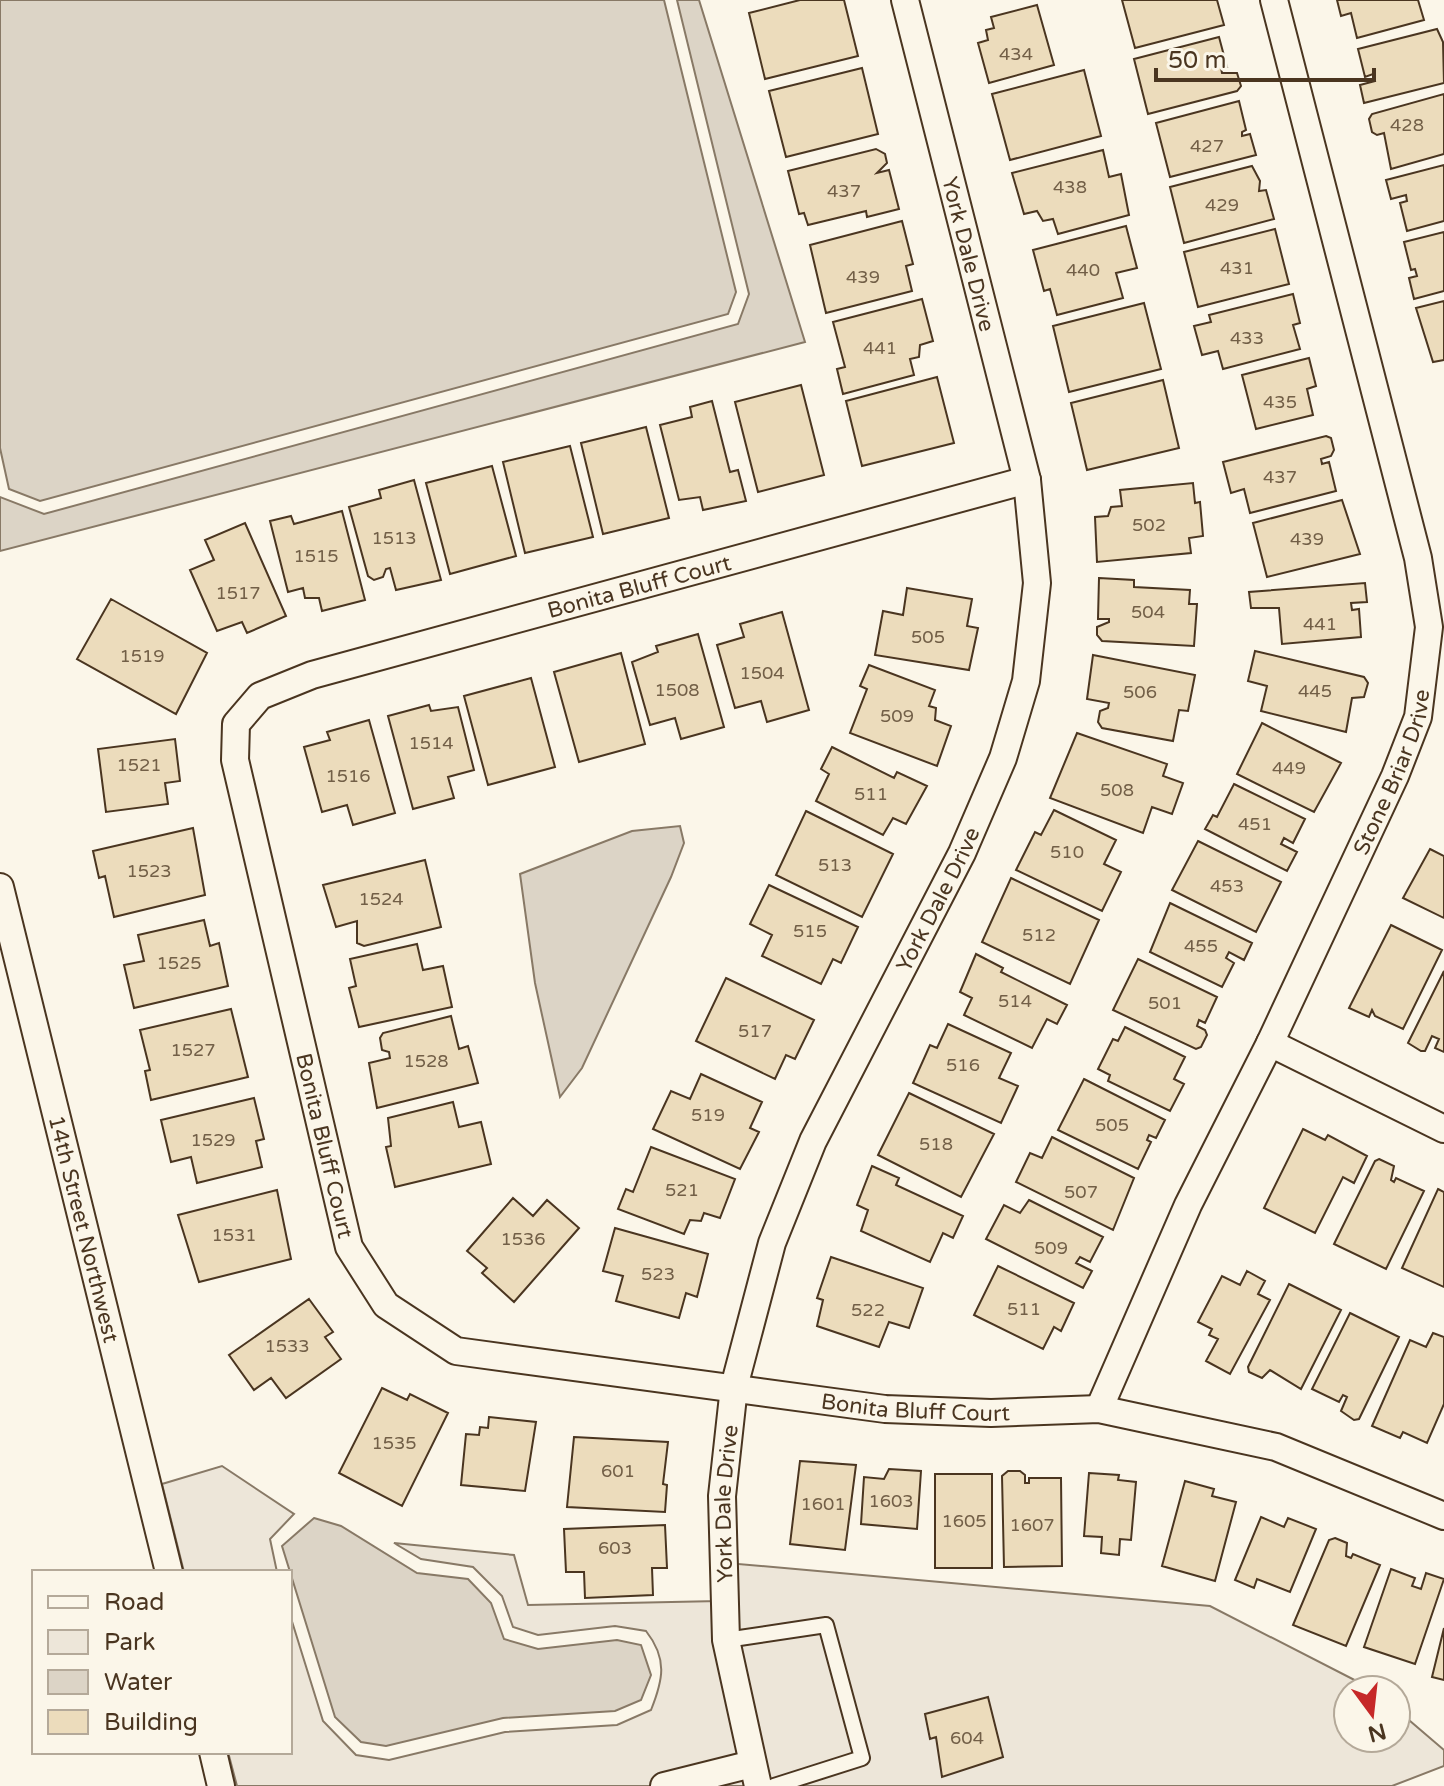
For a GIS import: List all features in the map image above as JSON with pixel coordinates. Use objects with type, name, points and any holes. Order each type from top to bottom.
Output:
[{"type":"street","name":"York Dale Drive","points":[[755,1775],[726,1640],[722,1496],[734,1387],[772,1243],[813,1141],[962,853],[1003,758],[1026,681],[1037,583],[1027,480],[905,0]]},
{"type":"street","name":"Stone Briar Drive","points":[[1099,1409],[1188,1205],[1270,1043],[1395,776],[1418,717],[1429,627],[1418,558],[1274,0]]},
{"type":"street","name":"Bonita Bluff Court","points":[[1027,480],[312,675],[260,696],[236,724],[235,760],[349,1247],[386,1305],[456,1351],[885,1409],[991,1413],[1099,1409],[1276,1447],[1444,1516]]},
{"type":"street","name":"14th Street Northwest","points":[[0,887],[169,1570]]},
{"type":"street","points":[[1270,1043],[1444,1129]]},
{"type":"street","points":[[213,1754],[221,1786]]},
{"type":"street","points":[[664,1786],[755,1775]]},
{"type":"lane","points":[[726,1640],[826,1625],[862,1758],[774,1786]]},
{"type":"green space","points":[[222,1466],[294,1514],[270,1539],[277,1570],[184,1570],[162,1484]]},
{"type":"green space","points":[[394,1543],[514,1555],[528,1605],[719,1601],[727,1563],[1210,1606],[1343,1674],[1332,1674],[1332,1754],[1412,1754],[1412,1723],[1444,1750],[1444,1766],[1392,1786],[237,1786],[229,1754],[292,1754],[292,1621],[323,1721],[356,1755],[389,1760],[505,1732],[617,1725],[651,1710],[661,1670],[658,1651],[646,1631],[615,1626],[538,1635],[513,1627],[502,1596],[473,1567],[421,1559]]},
{"type":"water","points":[[0,0],[664,0],[736,292],[728,314],[40,501],[9,489],[0,448]]},
{"type":"water","points":[[677,0],[699,0],[805,342],[0,551],[0,497],[44,514],[738,324],[749,294]]},
{"type":"water","points":[[680,826],[684,843],[671,877],[582,1068],[560,1097],[535,983],[520,874],[632,831]]},
{"type":"water","points":[[314,1518],[341,1526],[417,1573],[468,1579],[491,1603],[504,1639],[538,1649],[617,1640],[641,1645],[651,1675],[641,1700],[615,1711],[503,1718],[386,1746],[361,1742],[335,1717],[292,1570],[282,1546]]},
{"type":"building","points":[[800,0],[844,0],[858,56],[765,79],[749,13]]},
{"type":"building","points":[[1122,0],[1217,0],[1224,25],[1135,48]]},
{"type":"building","points":[[1337,0],[1418,0],[1424,20],[1357,38],[1351,13],[1341,16]]},
{"type":"building","points":[[1037,5],[1054,65],[989,83],[978,43],[988,40],[986,30],[994,28],[991,17]]},
{"type":"building","points":[[1437,29],[1443,42],[1444,83],[1364,103],[1360,85],[1375,81],[1373,74],[1365,77],[1358,49]]},
{"type":"building","points":[[1219,37],[1227,67],[1221,68],[1222,73],[1237,73],[1241,86],[1237,91],[1148,114],[1134,59]]},
{"type":"building","points":[[862,68],[878,134],[786,157],[769,91]]},
{"type":"building","points":[[1084,70],[1101,136],[1010,160],[992,94]]},
{"type":"building","points":[[1444,94],[1444,154],[1391,169],[1384,133],[1377,135],[1372,132],[1369,119],[1372,114]]},
{"type":"building","points":[[1239,101],[1246,130],[1242,136],[1250,134],[1256,155],[1170,177],[1156,123]]},
{"type":"building","points":[[876,149],[885,154],[887,163],[877,173],[889,170],[899,209],[867,217],[866,211],[808,225],[804,213],[799,214],[788,171]]},
{"type":"building","points":[[1103,150],[1109,177],[1121,174],[1129,215],[1058,234],[1053,219],[1043,221],[1037,211],[1024,214],[1012,173]]},
{"type":"building","points":[[1444,165],[1444,221],[1407,231],[1400,203],[1407,201],[1406,195],[1391,199],[1386,180]]},
{"type":"building","points":[[1252,166],[1260,181],[1259,191],[1266,190],[1274,219],[1184,243],[1170,187]]},
{"type":"building","points":[[902,221],[913,264],[906,266],[912,291],[826,313],[810,245]]},
{"type":"building","points":[[1126,226],[1137,268],[1116,273],[1123,298],[1057,315],[1050,289],[1044,291],[1033,250]]},
{"type":"building","points":[[1275,229],[1289,284],[1198,307],[1184,252]]},
{"type":"building","points":[[1444,232],[1444,291],[1414,299],[1409,278],[1417,276],[1415,269],[1411,270],[1404,242]]},
{"type":"building","points":[[1293,294],[1300,323],[1293,325],[1300,349],[1223,369],[1218,351],[1202,355],[1194,326],[1211,322],[1209,315]]},
{"type":"building","points":[[922,299],[933,341],[920,345],[919,357],[910,359],[914,375],[843,394],[837,369],[845,367],[833,322]]},
{"type":"building","points":[[1444,301],[1444,360],[1433,362],[1416,308]]},
{"type":"building","points":[[1144,303],[1161,369],[1069,392],[1053,326]]},
{"type":"building","points":[[1309,358],[1316,386],[1307,389],[1313,415],[1256,429],[1242,375]]},
{"type":"building","points":[[937,377],[954,443],[862,466],[846,401]]},
{"type":"building","points":[[1163,380],[1179,448],[1087,470],[1071,403]]},
{"type":"building","points":[[801,385],[824,475],[758,492],[735,402]]},
{"type":"building","points":[[712,401],[730,472],[738,470],[746,501],[703,510],[700,497],[679,500],[660,425],[692,417],[690,407]]},
{"type":"building","points":[[646,427],[669,518],[603,534],[581,443]]},
{"type":"building","points":[[1326,436],[1331,438],[1334,450],[1331,456],[1321,459],[1322,464],[1329,462],[1336,491],[1250,513],[1244,489],[1231,493],[1223,462]]},
{"type":"building","points":[[570,446],[593,537],[525,553],[503,462]]},
{"type":"building","points":[[492,466],[516,556],[450,574],[426,483]]},
{"type":"building","points":[[414,480],[441,580],[396,590],[390,568],[386,569],[383,577],[374,580],[368,576],[349,507],[381,498],[379,490]]},
{"type":"building","points":[[1193,483],[1195,503],[1200,502],[1203,536],[1189,538],[1191,553],[1097,562],[1095,517],[1108,516],[1111,507],[1122,506],[1120,490]]},
{"type":"building","points":[[1342,500],[1360,554],[1267,577],[1253,523]]},
{"type":"building","points":[[342,511],[365,600],[322,611],[319,598],[305,598],[303,588],[288,592],[270,521],[291,516],[294,524]]},
{"type":"building","points":[[245,523],[286,616],[247,633],[242,622],[217,631],[190,570],[214,560],[205,540]]},
{"type":"building","points":[[1099,578],[1134,580],[1134,587],[1190,590],[1189,604],[1197,604],[1194,646],[1102,641],[1097,635],[1097,627],[1109,622],[1109,619],[1098,619]]},
{"type":"building","points":[[1365,583],[1367,602],[1351,603],[1352,610],[1359,609],[1361,637],[1282,644],[1279,608],[1251,608],[1249,592]]},
{"type":"building","points":[[907,588],[972,599],[967,626],[978,628],[969,670],[875,655],[883,611],[903,615]]},
{"type":"building","points":[[111,599],[207,653],[176,714],[77,659]]},
{"type":"building","points":[[782,612],[809,710],[767,722],[761,701],[735,708],[717,645],[744,637],[740,624]]},
{"type":"building","points":[[698,634],[724,727],[681,739],[675,718],[650,725],[632,662],[658,652],[656,646]]},
{"type":"building","points":[[1255,651],[1364,677],[1368,683],[1364,697],[1352,698],[1346,732],[1261,711],[1267,686],[1248,681]]},
{"type":"building","points":[[621,653],[645,744],[579,762],[554,672]]},
{"type":"building","points":[[1093,655],[1195,675],[1188,711],[1179,710],[1173,741],[1102,728],[1098,722],[1100,711],[1108,708],[1109,703],[1087,699]]},
{"type":"building","points":[[869,665],[935,690],[929,706],[936,708],[935,720],[951,726],[937,766],[850,733],[867,689],[860,686]]},
{"type":"building","points":[[531,678],[555,767],[488,785],[464,696]]},
{"type":"building","points":[[429,705],[431,711],[458,707],[474,770],[448,777],[454,798],[413,809],[388,716]]},
{"type":"building","points":[[369,720],[395,813],[353,825],[347,805],[322,812],[304,747],[330,740],[327,732]]},
{"type":"building","points":[[1262,723],[1341,763],[1314,812],[1237,774]]},
{"type":"building","points":[[1077,733],[1167,764],[1163,776],[1183,783],[1172,814],[1152,807],[1143,833],[1050,798]]},
{"type":"building","points":[[175,739],[180,781],[165,783],[168,804],[106,812],[98,749]]},
{"type":"building","points":[[832,747],[894,778],[897,772],[927,786],[906,824],[893,818],[883,835],[816,801],[829,774],[821,769]]},
{"type":"building","points":[[1234,784],[1305,819],[1293,843],[1284,838],[1281,844],[1297,852],[1287,871],[1205,829],[1213,815],[1217,817]]},
{"type":"building","points":[[1054,810],[1116,840],[1104,864],[1121,872],[1102,911],[1016,870],[1035,832],[1041,835]]},
{"type":"building","points":[[806,811],[893,854],[862,917],[776,875]]},
{"type":"building","points":[[193,828],[205,895],[114,917],[105,876],[99,878],[93,851]]},
{"type":"building","points":[[1198,841],[1281,882],[1256,932],[1172,890]]},
{"type":"building","points":[[1430,849],[1444,856],[1444,918],[1403,898]]},
{"type":"building","points":[[425,860],[441,927],[364,946],[357,943],[357,921],[336,927],[323,885]]},
{"type":"building","points":[[1011,878],[1099,920],[1070,984],[982,942]]},
{"type":"building","points":[[769,885],[858,927],[841,963],[833,959],[821,984],[762,956],[772,935],[750,924]]},
{"type":"building","points":[[1170,903],[1252,943],[1244,960],[1229,952],[1226,958],[1234,963],[1222,987],[1150,952]]},
{"type":"building","points":[[204,920],[210,946],[219,943],[228,986],[134,1008],[124,965],[144,961],[138,935]]},
{"type":"building","points":[[1391,925],[1442,950],[1403,1029],[1375,1016],[1372,1010],[1369,1017],[1349,1008]]},
{"type":"building","points":[[417,944],[423,970],[443,966],[452,1007],[359,1027],[349,988],[356,986],[350,959]]},
{"type":"building","points":[[976,954],[1003,968],[1001,972],[1067,1005],[1057,1024],[1047,1019],[1032,1048],[964,1015],[972,998],[960,992]]},
{"type":"building","points":[[1138,959],[1217,997],[1205,1023],[1199,1020],[1197,1026],[1207,1035],[1201,1047],[1196,1049],[1113,1010]]},
{"type":"building","points":[[1444,971],[1444,1052],[1435,1048],[1439,1039],[1432,1036],[1425,1051],[1421,1051],[1408,1043]]},
{"type":"building","points":[[726,978],[814,1020],[795,1059],[786,1055],[775,1079],[696,1041]]},
{"type":"building","points":[[231,1009],[248,1077],[151,1100],[145,1071],[150,1070],[140,1030]]},
{"type":"building","points":[[451,1016],[459,1049],[468,1046],[478,1083],[377,1108],[369,1063],[390,1058],[389,1052],[382,1050],[380,1038],[383,1033]]},
{"type":"building","points":[[948,1024],[1011,1053],[999,1078],[1018,1086],[1001,1123],[913,1083],[930,1045],[937,1048]]},
{"type":"building","points":[[1125,1027],[1185,1057],[1174,1079],[1184,1084],[1170,1111],[1108,1081],[1110,1075],[1098,1069],[1113,1039],[1118,1041]]},
{"type":"building","points":[[701,1074],[762,1102],[750,1128],[759,1132],[740,1169],[653,1129],[671,1091],[690,1099]]},
{"type":"building","points":[[1084,1079],[1165,1120],[1156,1138],[1149,1135],[1147,1140],[1151,1142],[1138,1169],[1058,1130]]},
{"type":"building","points":[[909,1093],[994,1134],[961,1197],[878,1155]]},
{"type":"building","points":[[254,1098],[264,1139],[256,1141],[262,1167],[197,1183],[191,1157],[171,1162],[161,1120]]},
{"type":"building","points":[[453,1102],[459,1127],[481,1122],[491,1164],[395,1187],[386,1147],[391,1146],[388,1118]]},
{"type":"building","points":[[1303,1129],[1325,1140],[1328,1135],[1367,1156],[1354,1183],[1343,1177],[1315,1233],[1264,1208]]},
{"type":"building","points":[[1052,1137],[1134,1178],[1113,1230],[1016,1182],[1030,1153],[1042,1158]]},
{"type":"building","points":[[651,1147],[735,1179],[720,1218],[704,1213],[701,1221],[690,1220],[684,1234],[618,1209],[626,1189],[633,1192]]},
{"type":"building","points":[[1379,1159],[1394,1166],[1391,1180],[1394,1182],[1396,1178],[1424,1191],[1386,1269],[1334,1244],[1375,1161]]},
{"type":"building","points":[[872,1166],[899,1178],[896,1185],[963,1216],[953,1238],[943,1233],[930,1262],[861,1231],[868,1210],[857,1205]]},
{"type":"building","points":[[1438,1189],[1444,1192],[1444,1287],[1402,1268]]},
{"type":"building","points":[[277,1190],[291,1259],[199,1282],[178,1215]]},
{"type":"building","points":[[513,1198],[533,1216],[547,1200],[579,1228],[514,1302],[482,1273],[487,1268],[467,1251]]},
{"type":"building","points":[[1029,1200],[1103,1237],[1090,1262],[1080,1257],[1076,1263],[1092,1271],[1083,1288],[986,1239],[1004,1205],[1020,1213]]},
{"type":"building","points":[[615,1228],[708,1254],[697,1297],[686,1293],[679,1318],[616,1301],[623,1276],[603,1271]]},
{"type":"building","points":[[831,1257],[923,1288],[909,1328],[889,1322],[879,1347],[817,1326],[823,1300],[817,1298]]},
{"type":"building","points":[[998,1266],[1074,1303],[1061,1331],[1054,1327],[1043,1349],[974,1315]]},
{"type":"building","points":[[1247,1271],[1265,1281],[1258,1294],[1270,1300],[1230,1374],[1206,1361],[1218,1339],[1209,1335],[1212,1329],[1198,1322],[1222,1276],[1240,1285]]},
{"type":"building","points":[[1289,1284],[1341,1310],[1301,1389],[1270,1370],[1262,1378],[1249,1372],[1248,1367]]},
{"type":"building","points":[[309,1299],[333,1332],[325,1337],[341,1359],[286,1398],[271,1378],[254,1390],[229,1355]]},
{"type":"building","points":[[1350,1313],[1399,1337],[1359,1419],[1354,1420],[1341,1411],[1347,1397],[1343,1395],[1339,1402],[1312,1389]]},
{"type":"building","points":[[1433,1333],[1444,1337],[1444,1404],[1427,1443],[1403,1432],[1400,1438],[1372,1426],[1410,1340],[1426,1347]]},
{"type":"building","points":[[382,1388],[407,1400],[410,1394],[448,1413],[402,1506],[339,1473]]},
{"type":"building","points":[[489,1417],[536,1422],[525,1491],[461,1485],[466,1434],[479,1435],[480,1427],[488,1428]]},
{"type":"building","points":[[574,1437],[668,1442],[663,1484],[667,1485],[665,1512],[567,1507]]},
{"type":"building","points":[[800,1461],[856,1465],[845,1550],[790,1544]]},
{"type":"building","points":[[889,1469],[921,1471],[917,1529],[861,1524],[864,1477],[884,1479]]},
{"type":"building","points":[[1008,1471],[1020,1471],[1025,1475],[1025,1483],[1029,1483],[1029,1478],[1061,1478],[1062,1566],[1004,1567],[1002,1476]]},
{"type":"building","points":[[1089,1473],[1119,1475],[1118,1480],[1136,1482],[1131,1540],[1120,1539],[1119,1555],[1101,1553],[1102,1537],[1084,1536]]},
{"type":"building","points":[[935,1474],[992,1474],[992,1568],[935,1568]]},
{"type":"building","points":[[1185,1481],[1214,1489],[1212,1496],[1236,1502],[1215,1581],[1162,1566]]},
{"type":"building","points":[[1261,1517],[1284,1527],[1288,1518],[1316,1529],[1290,1592],[1257,1579],[1254,1588],[1235,1580]]},
{"type":"building","points":[[665,1525],[667,1568],[652,1568],[653,1595],[585,1598],[584,1572],[566,1572],[564,1529]]},
{"type":"building","points":[[1335,1538],[1347,1543],[1346,1556],[1351,1558],[1353,1554],[1380,1565],[1346,1646],[1293,1625],[1329,1540]]},
{"type":"building","points":[[1391,1569],[1415,1578],[1412,1586],[1421,1589],[1426,1573],[1444,1579],[1415,1664],[1364,1647]]},
{"type":"building","points":[[1444,1628],[1444,1680],[1432,1677]]},
{"type":"building","points":[[988,1697],[1003,1757],[942,1777],[936,1737],[930,1739],[925,1714]]}]
